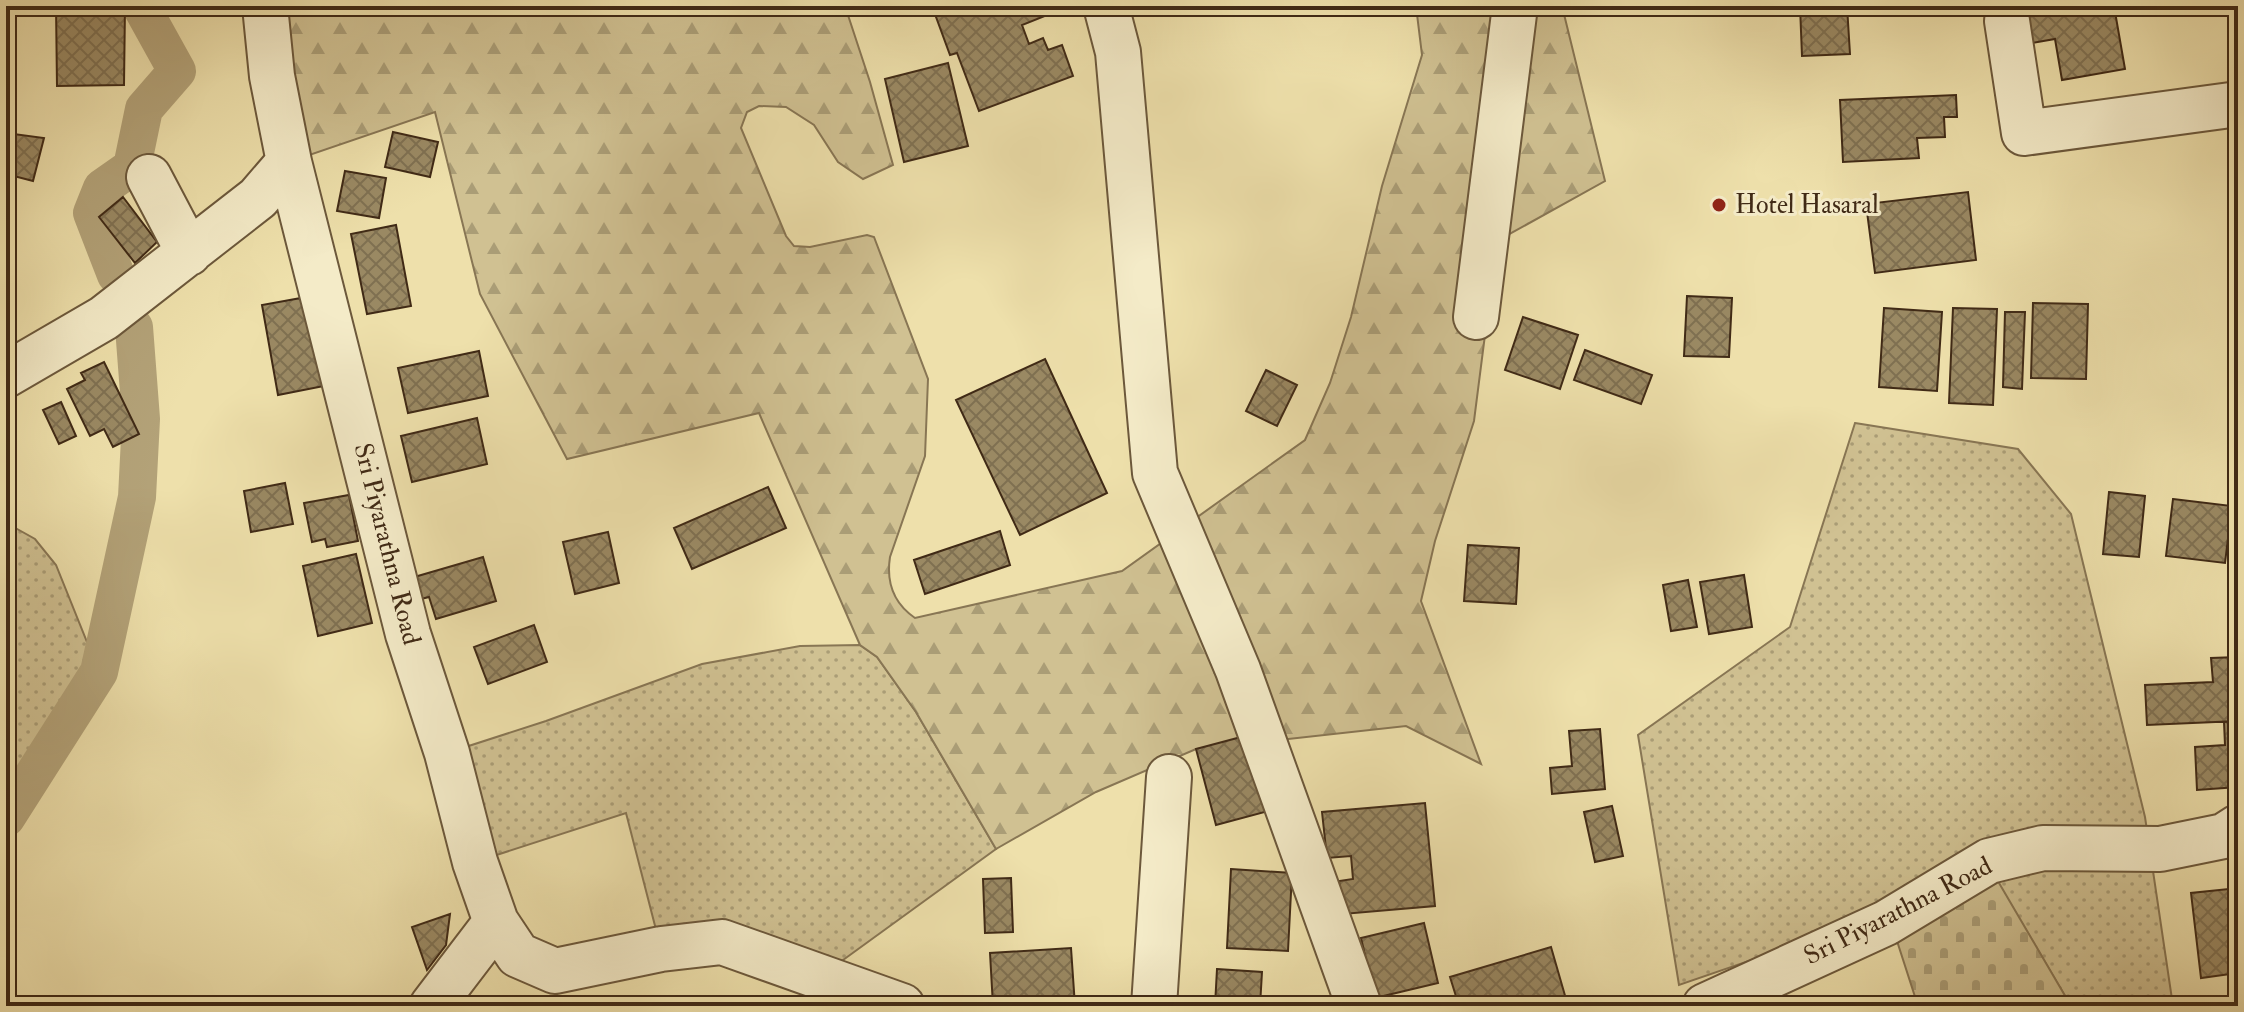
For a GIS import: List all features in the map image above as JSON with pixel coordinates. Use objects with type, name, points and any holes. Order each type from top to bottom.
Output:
[{"type":"street","name":"Sri Piyarathna Road","points":[[265,6],[272,76],[289,162],[408,634],[447,753],[475,862],[496,922],[518,955],[555,971],[661,949],[722,942],[808,991],[902,1006]]},
{"type":"street","points":[[1106,6],[1118,52],[1155,473],[1238,670],[1359,1006]]},
{"type":"street","points":[[1476,317],[1515,6]]},
{"type":"street","points":[[2007,21],[2024,133],[2238,104]]},
{"type":"street","points":[[6,375],[104,318],[258,198],[289,162]]},
{"type":"street","points":[[149,177],[189,253]]},
{"type":"street","points":[[1154,1006],[1169,777]]},
{"type":"street","name":"Sri Piyarathna Road","points":[[1705,1006],[1886,923],[1989,861],[2043,848],[2160,849],[2224,836],[2238,827]]},
{"type":"street","points":[[432,1006],[496,922]]},
{"type":"green space","points":[[265,6],[845,6],[893,165],[863,179],[838,162],[814,125],[786,107],[759,106],[747,112],[741,128],[786,236],[794,246],[810,247],[867,235],[874,237],[928,379],[925,456],[889,566],[890,584],[896,599],[915,618],[1122,571],[1305,440],[1330,383],[1351,317],[1382,186],[1422,55],[1416,6],[1562,6],[1605,181],[1497,241],[1474,421],[1435,541],[1421,601],[1481,764],[1406,726],[1196,749],[1096,792],[996,849],[916,712],[877,657],[860,645],[759,413],[567,459],[480,294],[435,112],[289,162]]},
{"type":"green space","points":[[1855,423],[2018,449],[2071,514],[2145,817],[2173,1006],[2071,1006],[1991,871],[1888,913],[1679,985],[1638,735],[1790,627]]},
{"type":"green space","points":[[10,525],[35,539],[56,565],[99,672],[6,818],[6,526]]},
{"type":"green space","points":[[860,645],[877,657],[916,712],[996,849],[821,976],[661,949],[626,813],[475,862],[447,753],[546,721],[702,664],[800,646]]},
{"type":"green space","points":[[1992,871],[2071,1006],[1918,1006],[1888,913]]},
{"type":"building","points":[[56,6],[125,6],[124,85],[57,86]]},
{"type":"building","points":[[932,6],[1059,6],[1060,10],[1022,25],[1029,44],[1043,38],[1048,50],[1062,45],[1073,76],[979,111],[957,53],[950,55]]},
{"type":"building","points":[[1800,6],[1847,6],[1850,54],[1802,56]]},
{"type":"building","points":[[2076,6],[2114,6],[2125,69],[2062,80],[2055,39],[2032,43],[2027,14]]},
{"type":"building","points":[[948,63],[968,146],[904,162],[885,79]]},
{"type":"building","points":[[1956,95],[1957,117],[1944,117],[1945,137],[1917,138],[1919,158],[1843,162],[1840,100]]},
{"type":"building","points":[[393,132],[438,142],[430,177],[385,167]]},
{"type":"building","points":[[6,133],[44,138],[33,181],[6,174]]},
{"type":"building","points":[[345,171],[386,178],[379,218],[337,211]]},
{"type":"building","points":[[1968,192],[1976,260],[1875,273],[1866,204]]},
{"type":"building","points":[[123,197],[157,242],[135,263],[99,217]]},
{"type":"building","points":[[396,225],[411,306],[367,314],[351,234]]},
{"type":"building","points":[[312,296],[329,385],[278,395],[262,305]]},
{"type":"building","points":[[1687,296],[1732,298],[1729,357],[1684,356]]},
{"type":"building","points":[[2033,303],[2088,304],[2086,379],[2031,378]]},
{"type":"building","points":[[1884,308],[1942,312],[1937,391],[1879,387]]},
{"type":"building","points":[[1953,308],[1997,309],[1993,405],[1949,403]]},
{"type":"building","points":[[2005,312],[2025,312],[2022,389],[2003,387]]},
{"type":"building","points":[[1523,317],[1578,335],[1560,389],[1505,370]]},
{"type":"building","points":[[2232,342],[2238,342],[2238,405],[2236,405]]},
{"type":"building","points":[[1585,350],[1652,375],[1641,404],[1574,380]]},
{"type":"building","points":[[479,351],[488,396],[408,413],[398,368]]},
{"type":"building","points":[[1045,359],[1107,493],[1020,535],[956,400]]},
{"type":"building","points":[[104,362],[139,434],[113,447],[104,429],[90,436],[67,389],[85,380],[81,373]]},
{"type":"building","points":[[1266,370],[1297,385],[1277,426],[1246,411]]},
{"type":"building","points":[[61,402],[76,436],[59,444],[43,410]]},
{"type":"building","points":[[477,418],[487,464],[412,482],[401,436]]},
{"type":"building","points":[[285,483],[293,524],[251,532],[244,491]]},
{"type":"building","points":[[768,487],[786,528],[692,569],[674,528]]},
{"type":"building","points":[[2109,492],[2145,496],[2139,557],[2103,554]]},
{"type":"building","points":[[349,495],[358,541],[327,547],[325,539],[312,542],[304,503]]},
{"type":"building","points":[[2173,499],[2232,506],[2225,563],[2166,556]]},
{"type":"building","points":[[1000,531],[1010,565],[925,594],[914,560]]},
{"type":"building","points":[[608,532],[619,583],[575,594],[563,542]]},
{"type":"building","points":[[1468,545],[1519,548],[1516,604],[1464,601]]},
{"type":"building","points":[[356,554],[372,623],[318,636],[303,566]]},
{"type":"building","points":[[483,557],[496,601],[436,619],[429,597],[417,600],[411,578]]},
{"type":"building","points":[[1744,575],[1752,627],[1709,634],[1700,582]]},
{"type":"building","points":[[1688,580],[1697,627],[1671,631],[1663,585]]},
{"type":"building","points":[[534,625],[547,662],[488,684],[474,647]]},
{"type":"building","points":[[2238,657],[2238,721],[2147,725],[2145,685],[2213,682],[2211,658]]},
{"type":"building","points":[[2238,721],[2238,787],[2197,790],[2195,747],[2225,745],[2224,722]]},
{"type":"building","points":[[1600,729],[1605,789],[1552,794],[1550,768],[1572,766],[1569,731]]},
{"type":"building","points":[[1256,733],[1276,809],[1216,825],[1196,749]]},
{"type":"building","points":[[1425,803],[1435,906],[1343,914],[1339,881],[1353,879],[1351,856],[1327,858],[1322,812]]},
{"type":"building","points":[[1612,806],[1623,856],[1595,862],[1584,812]]},
{"type":"building","points":[[1231,869],[1292,873],[1288,951],[1227,948]]},
{"type":"building","points":[[1011,878],[1013,932],[985,933],[983,879]]},
{"type":"building","points":[[2238,888],[2238,973],[2201,978],[2191,893]]},
{"type":"building","points":[[450,914],[446,945],[427,970],[412,927]]},
{"type":"building","points":[[1424,923],[1438,983],[1375,998],[1361,938]]},
{"type":"building","points":[[1551,947],[1568,1006],[1459,1006],[1450,977]]},
{"type":"building","points":[[1071,948],[1075,1006],[993,1006],[990,953]]},
{"type":"building","points":[[1217,969],[1262,972],[1260,1006],[1215,1006]]},
{"type":"building","points":[[1350,993],[1353,1006],[1299,1006]]},
{"type":"waterway","points":[[116,275],[92,213],[102,188],[132,167],[144,109],[177,71],[141,6]]},
{"type":"waterway","points":[[6,818],[99,672],[137,497],[141,419],[134,327]]},
{"type":"place","name":"Hotel Hasaral","points":[[1719,205]]}]
